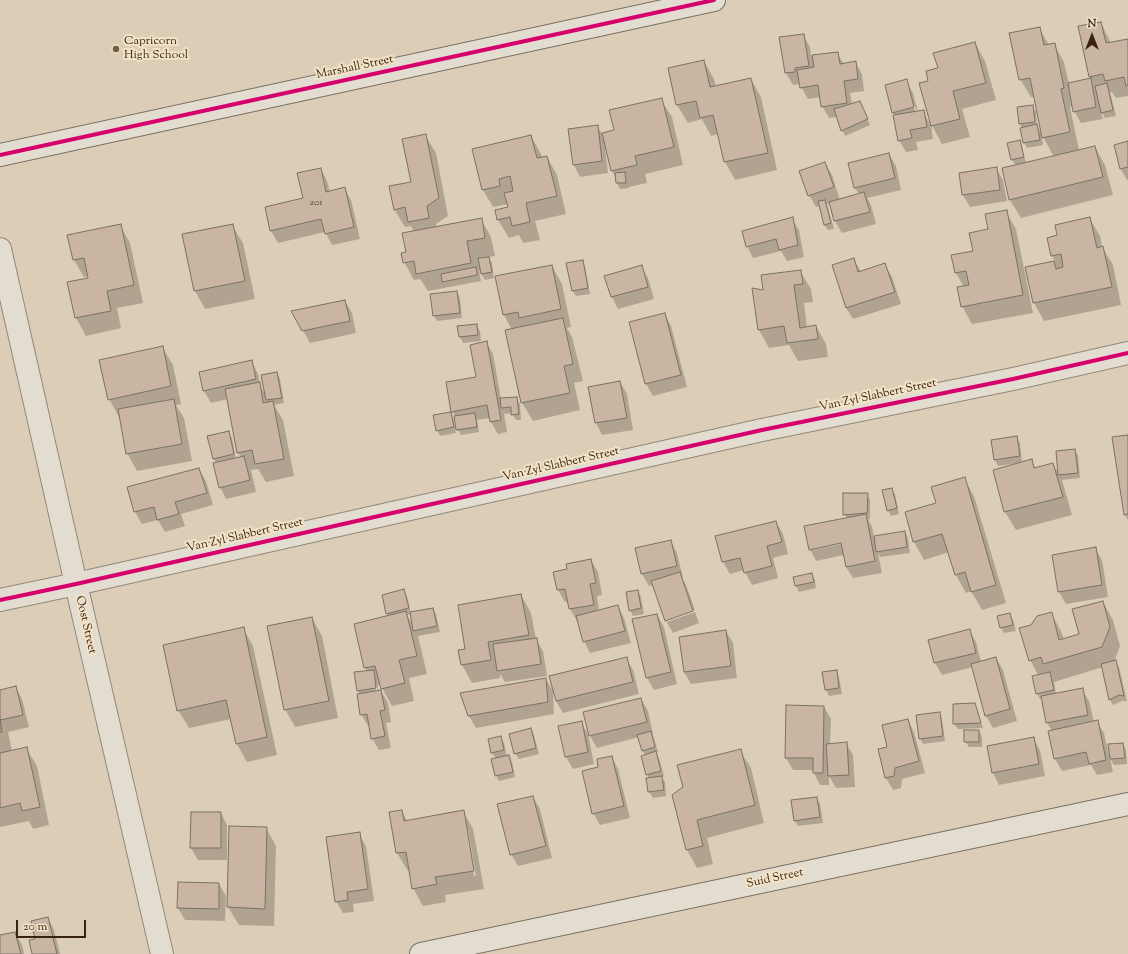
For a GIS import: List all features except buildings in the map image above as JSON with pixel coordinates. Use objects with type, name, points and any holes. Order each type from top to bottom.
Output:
[{"type":"street","name":"Marshall Street","points":[[0,156],[714,0]]},
{"type":"street","name":"Oost Street","points":[[0,249],[162,954]]},
{"type":"street","name":"Van Zyl Slabbert Street","points":[[0,600],[755,432],[1013,379],[1128,353]]},
{"type":"street","name":"Suid Street","points":[[421,954],[1128,804]]},
{"type":"cycle path","points":[[0,155],[714,0]]},
{"type":"cycle path","points":[[0,600],[762,430],[1013,379],[1128,353]]},
{"type":"place","name":"Capricorn High School","points":[[116,49]]}]
